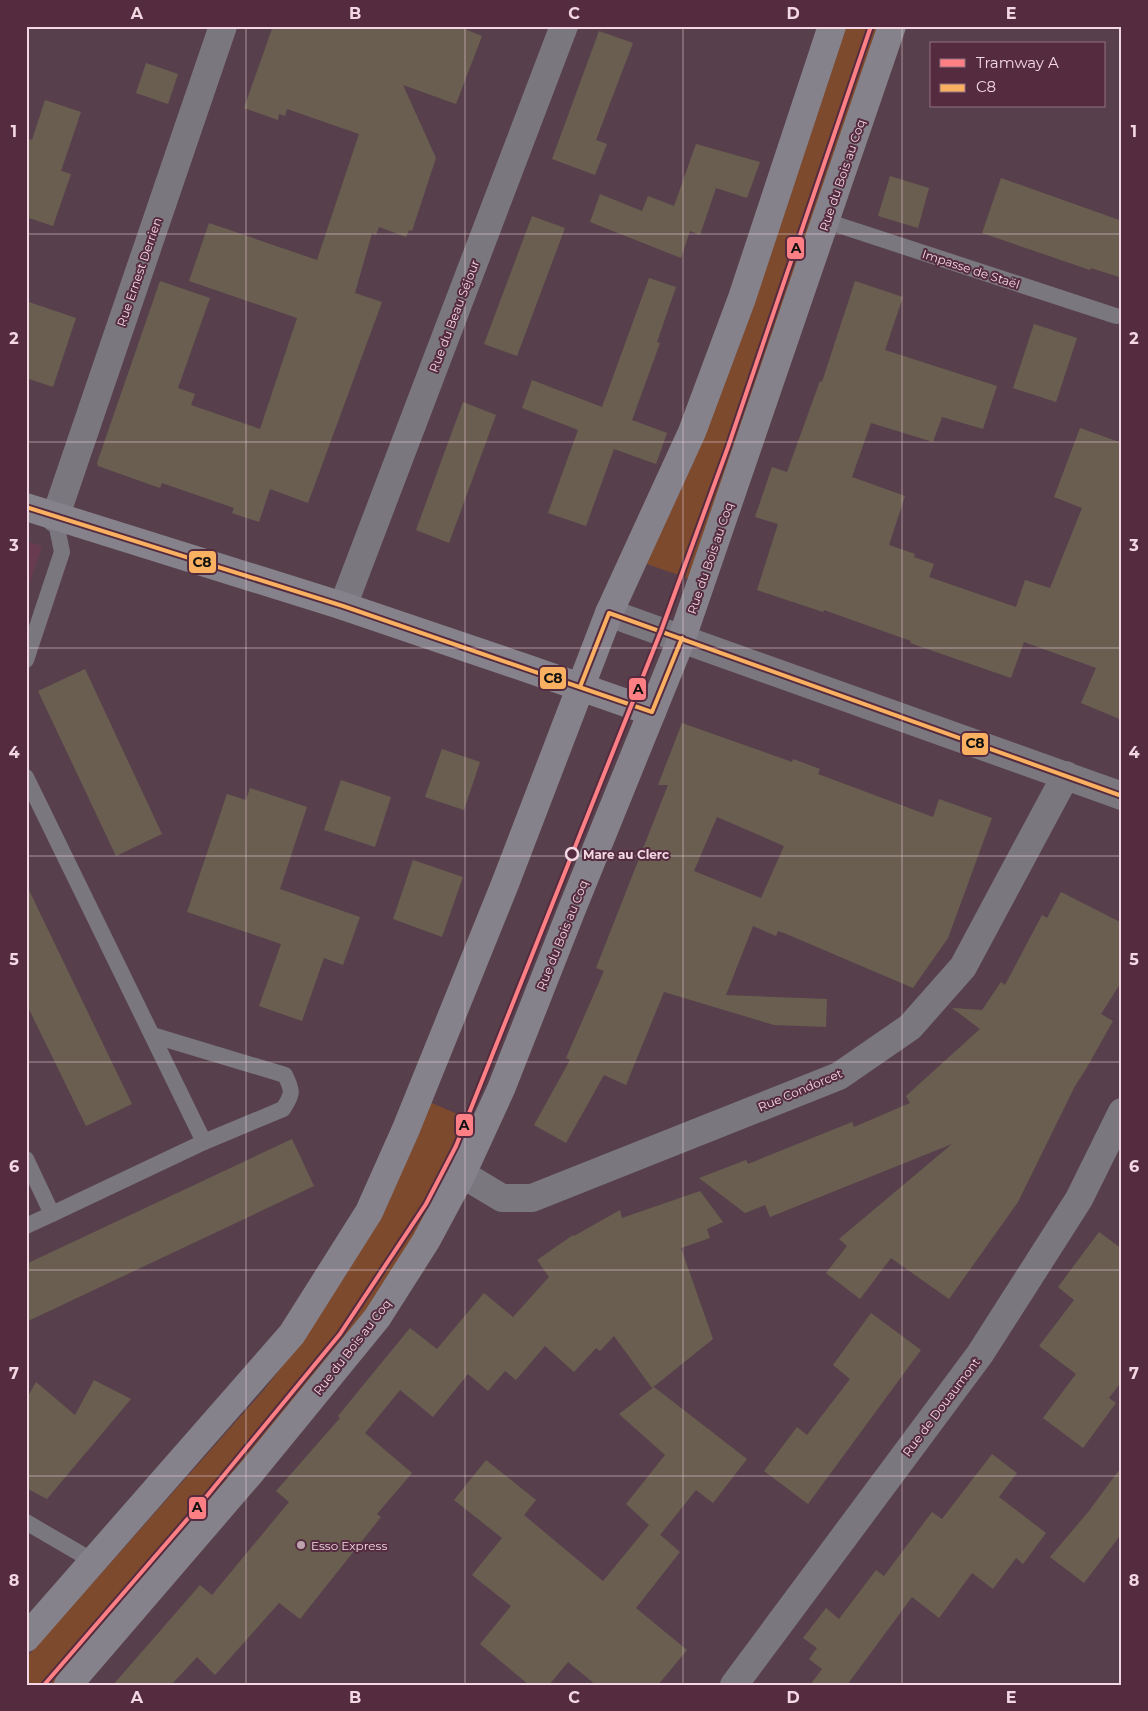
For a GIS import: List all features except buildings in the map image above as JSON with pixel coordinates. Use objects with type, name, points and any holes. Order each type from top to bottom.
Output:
[{"type":"main road","points":[[26,1638],[292,1334],[369,1212],[406,1129],[505,884],[609,613],[692,432],[742,298],[832,26]]},
{"type":"main road","name":"Rue du Bois au Coq","points":[[68,1685],[252,1471],[377,1318],[426,1241],[462,1174],[501,1089],[682,638],[892,26]]},
{"type":"main road","points":[[26,507],[55,518],[343,606],[652,712]]},
{"type":"street","name":"Rue Ernest Derrien","points":[[55,518],[223,26]]},
{"type":"street","name":"Rue du Beau Séjour","points":[[343,606],[564,26]]},
{"type":"street","points":[[609,613],[1122,796]]},
{"type":"street","name":"Rue Condorcet","points":[[462,1174],[502,1198],[532,1198],[838,1076],[910,1027],[963,967],[1066,775]]},
{"type":"street","name":"Rue de Douaumont","points":[[734,1685],[980,1354],[1079,1199],[1122,1112]]},
{"type":"lane","name":"Impasse de Staël","points":[[826,221],[1116,316]]},
{"type":"lane","points":[[26,660],[62,552],[55,518]]},
{"type":"lane","points":[[26,776],[204,1142]]},
{"type":"lane","points":[[26,1226],[204,1142],[283,1109],[291,1097],[291,1086],[286,1074],[152,1035]]},
{"type":"lane","points":[[26,1159],[52,1214]]},
{"type":"lane","points":[[26,1522],[93,1561]]},
{"type":"shaded area","points":[[843,26],[879,26],[690,579],[644,563]]},
{"type":"shaded area","points":[[26,541],[42,546],[26,594]]},
{"type":"shaded area","points":[[427,1101],[476,1122],[448,1180],[385,1285],[344,1343],[56,1685],[26,1685],[26,1658],[263,1391],[307,1334],[351,1267],[390,1191]]},
{"type":"tram line","name":"A","points":[[44,1685],[197,1508],[340,1334],[426,1204],[456,1146],[661,631],[728,447],[871,26]]},
{"type":"transit line","name":"C8","points":[[26,507],[343,606],[652,712],[682,638]]},
{"type":"transit line","name":"C8","points":[[580,687],[609,613],[1122,796]]},
{"type":"place","name":"Mare au Clerc","points":[[572,854]]},
{"type":"place","name":"Esso Express","points":[[301,1545]]}]
